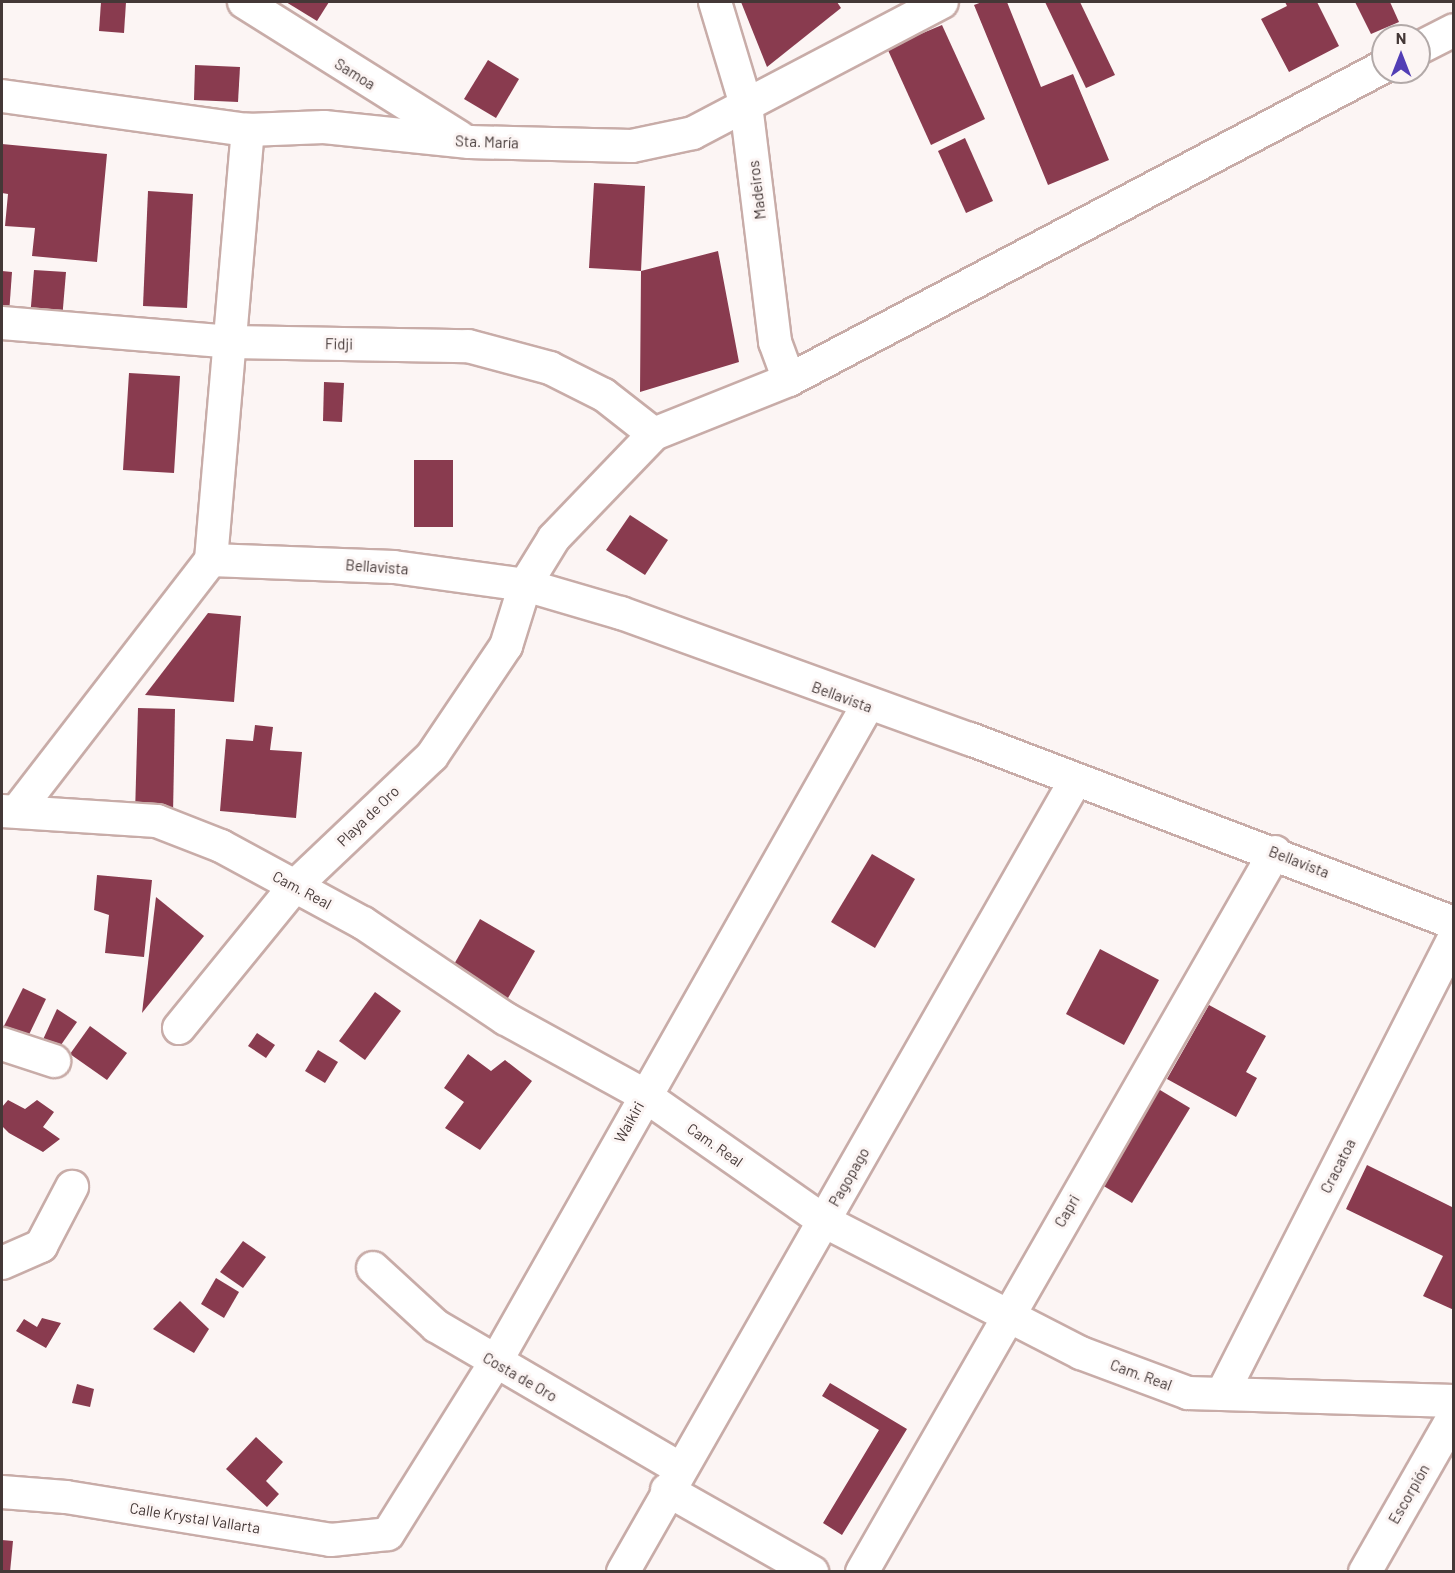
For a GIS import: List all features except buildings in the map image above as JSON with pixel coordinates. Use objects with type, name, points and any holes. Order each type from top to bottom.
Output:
[{"type":"street","name":"Samoa","points":[[244,2],[469,142]]},
{"type":"street","name":"Madeiros","points":[[715,2],[746,105],[775,342],[789,380]]},
{"type":"street","name":"Sta. María","points":[[2,96],[248,130],[324,128],[469,142],[632,146],[693,133],[942,2]]},
{"type":"street","points":[[1431,42],[1454,30]]},
{"type":"street","points":[[654,434],[789,380],[1371,73]]},
{"type":"street","points":[[9,811],[211,560],[248,130]]},
{"type":"street","name":"Fidji","points":[[2,323],[231,342],[468,346],[550,368],[604,394],[654,434]]},
{"type":"street","name":"Playa de Oro","points":[[179,1028],[295,886],[432,756],[506,646],[525,585],[554,538],[654,434]]},
{"type":"street","name":"Bellavista","points":[[211,560],[394,567],[525,585],[621,613],[867,706],[970,739],[1074,783],[1275,852],[1454,923]]},
{"type":"street","name":"Waikiri","points":[[388,1534],[495,1363],[644,1095],[867,706]]},
{"type":"street","name":"Pagopago","points":[[623,1572],[673,1479],[824,1221],[1074,783]]},
{"type":"street","name":"Cam. Real","points":[[9,811],[158,821],[221,846],[363,923],[506,1019],[644,1095],[824,1221],[1081,1353],[1188,1393],[1321,1401],[1454,1401]]},
{"type":"street","name":"Capri","points":[[862,1572],[1006,1316],[1275,852]]},
{"type":"street","name":"Cracatoa","points":[[1222,1394],[1454,938]]},
{"type":"street","points":[[2,1044],[54,1061]]},
{"type":"street","points":[[2,1263],[41,1246],[72,1187]]},
{"type":"street","name":"Costa de Oro","points":[[373,1268],[404,1301],[812,1572]]},
{"type":"street","name":"Escorpión","points":[[1365,1572],[1454,1416]]},
{"type":"street","name":"Calle Krystal Vallarta","points":[[2,1492],[66,1497],[331,1540],[388,1534]]}]
